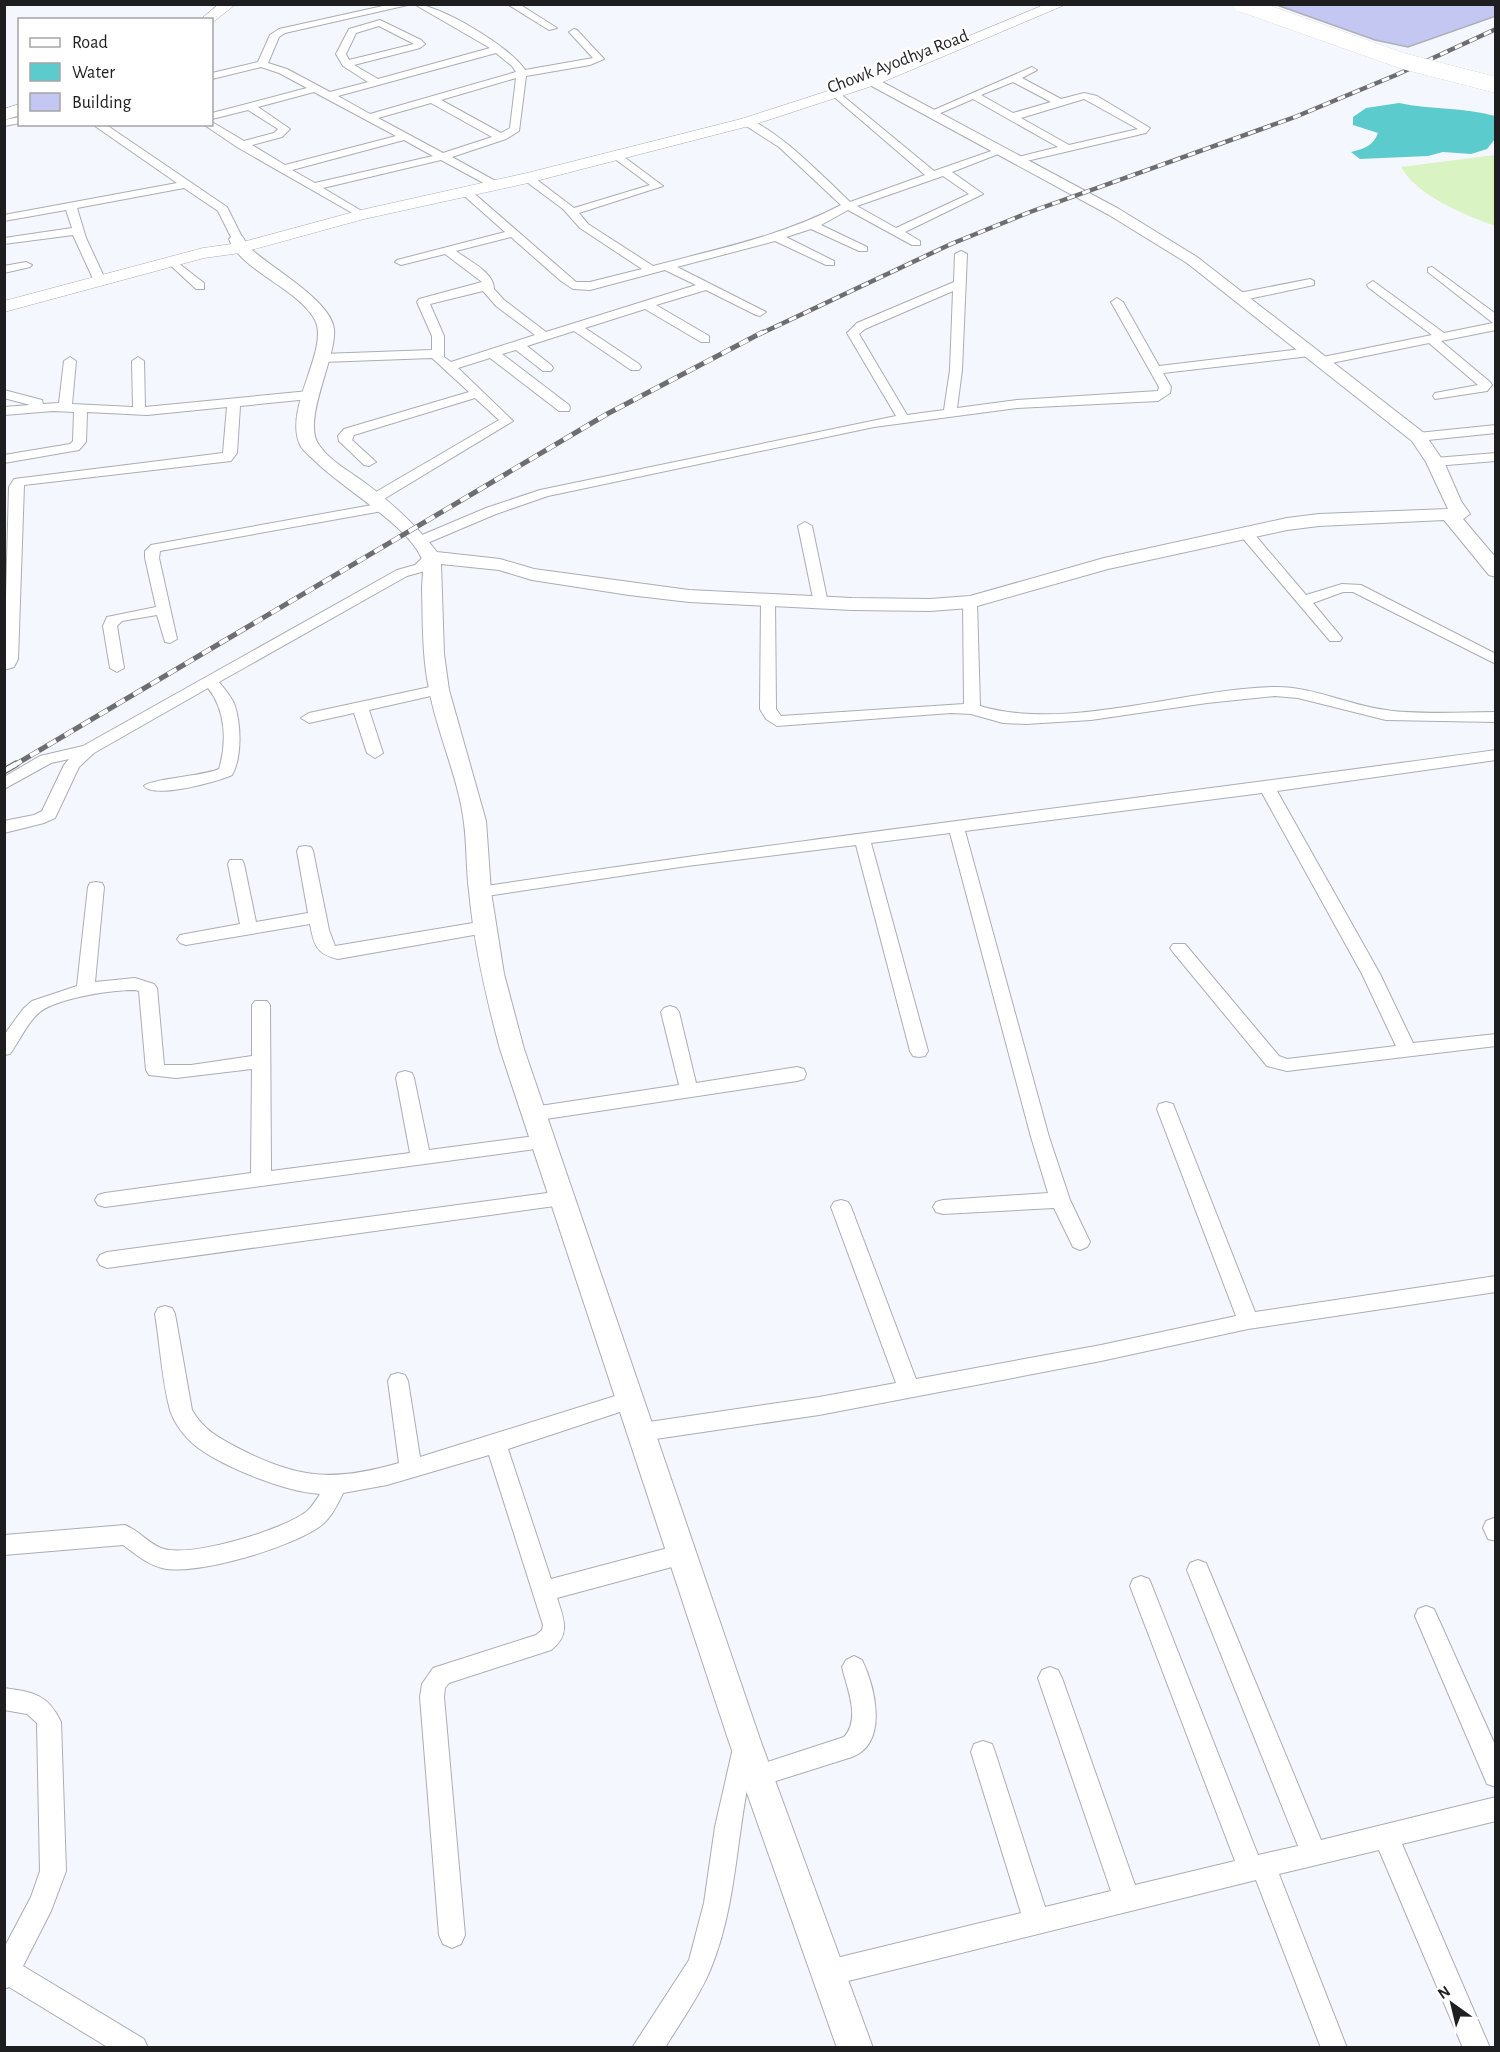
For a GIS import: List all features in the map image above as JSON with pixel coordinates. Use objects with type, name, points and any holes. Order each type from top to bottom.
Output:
[{"type":"main road","points":[[210,18],[229,4]]},
{"type":"main road","name":"Chowk Ayodhya Road","points":[[751,117],[899,63],[1039,4]]},
{"type":"main road","name":"Chowk Ayodhya Road","points":[[751,117],[837,94],[873,81],[1060,4]]},
{"type":"main road","points":[[1230,4],[1377,57],[1408,66],[1417,64],[1418,61],[1337,35],[1255,4]]},
{"type":"main road","points":[[1242,4],[1403,61],[1496,85]]},
{"type":"main road","points":[[356,213],[465,191],[490,182],[528,177],[622,154],[751,117]]},
{"type":"main road","points":[[4,307],[356,213],[751,117]]},
{"type":"street","points":[[262,63],[275,35],[282,30],[408,4]]},
{"type":"street","points":[[312,187],[441,156],[500,137],[515,129],[521,74],[514,60],[418,4]]},
{"type":"street","points":[[511,4],[552,28]]},
{"type":"street","points":[[347,64],[420,44],[386,24],[373,24],[352,31],[341,54],[347,64],[376,82]]},
{"type":"street","points":[[367,118],[521,74],[590,63],[599,59],[574,32]]},
{"type":"street","points":[[327,96],[498,49]]},
{"type":"street","points":[[213,76],[262,63],[283,71],[490,182]]},
{"type":"street","points":[[932,113],[1032,70]]},
{"type":"street","points":[[1014,78],[1060,103]]},
{"type":"street","points":[[100,126],[223,209],[239,243],[315,309],[326,329],[322,357],[309,395],[306,434],[309,444],[333,470],[379,503],[426,549],[532,574],[689,596],[821,603],[930,605],[969,602],[1104,564],[1245,532],[1319,520],[1461,514],[1452,501],[1435,462],[1418,437],[1192,260],[1152,234],[873,81]]},
{"type":"street","points":[[213,116],[314,89]]},
{"type":"street","points":[[837,94],[937,173],[977,194],[896,232]]},
{"type":"street","points":[[974,95],[1069,149]]},
{"type":"street","points":[[1012,117],[1079,97],[1089,97],[1145,128],[1142,131],[1018,160]]},
{"type":"street","points":[[432,99],[500,137]]},
{"type":"street","points":[[241,145],[278,135],[285,129],[250,106]]},
{"type":"street","points":[[751,117],[848,206],[916,243]]},
{"type":"street","points":[[211,126],[356,213]]},
{"type":"street","points":[[282,169],[404,137]]},
{"type":"street","points":[[465,191],[573,285],[590,286],[776,237],[812,225],[848,206],[1001,151]]},
{"type":"street","points":[[572,212],[658,186],[622,154]]},
{"type":"street","points":[[528,177],[572,212],[584,226],[652,270]]},
{"type":"street","points":[[4,218],[187,184]]},
{"type":"street","points":[[71,207],[78,231],[109,279]]},
{"type":"street","points":[[812,225],[863,249]]},
{"type":"street","points":[[4,241],[78,231]]},
{"type":"street","points":[[401,262],[513,233]]},
{"type":"street","points":[[776,237],[830,263]]},
{"type":"street","points":[[447,250],[485,278],[488,290],[500,303],[544,336]]},
{"type":"street","points":[[950,411],[956,370],[961,254]]},
{"type":"street","points":[[173,261],[200,286]]},
{"type":"street","points":[[4,270],[26,265]]},
{"type":"street","points":[[666,266],[760,312]]},
{"type":"street","points":[[1432,270],[1496,320]]},
{"type":"street","points":[[1239,297],[1310,283]]},
{"type":"street","points":[[903,418],[853,333],[861,326],[960,284]]},
{"type":"street","points":[[1373,285],[1437,338],[1486,385],[1484,388],[1439,396]]},
{"type":"street","points":[[170,639],[152,558],[152,551],[156,548],[379,503],[507,421],[437,354],[438,336],[423,302],[487,286]]},
{"type":"street","points":[[451,366],[705,286]]},
{"type":"street","points":[[4,828],[16,822],[42,820],[49,814],[72,765],[88,750],[402,573],[420,568],[426,549],[491,511],[545,493],[903,418],[1017,404],[1149,399],[1164,393],[1164,387],[1117,302]]},
{"type":"street","points":[[645,304],[705,339]]},
{"type":"street","points":[[575,326],[635,367]]},
{"type":"street","points":[[1155,370],[1316,357],[1437,338],[1496,326]]},
{"type":"street","points":[[516,344],[548,368]]},
{"type":"street","points":[[491,352],[564,408]]},
{"type":"street","points":[[322,357],[437,354]]},
{"type":"street","points":[[138,361],[139,411]]},
{"type":"street","points":[[59,407],[70,362]]},
{"type":"street","points":[[369,462],[346,441],[345,436],[349,432],[477,393]]},
{"type":"street","points":[[4,394],[59,407]]},
{"type":"street","points":[[4,411],[59,407],[139,411],[309,395]]},
{"type":"street","points":[[19,482],[226,458],[230,453],[234,402]]},
{"type":"street","points":[[19,482],[8,459],[74,447],[79,442],[81,408]]},
{"type":"street","points":[[1418,437],[1496,429]]},
{"type":"street","points":[[1435,462],[1496,457]]},
{"type":"street","points":[[4,666],[9,664],[11,659],[16,487],[19,482]]},
{"type":"street","points":[[1449,514],[1496,571]]},
{"type":"street","points":[[805,526],[821,603]]},
{"type":"street","points":[[1245,532],[1335,638]]},
{"type":"street","points":[[426,549],[439,690],[475,821],[480,892],[492,974],[512,1049],[745,1742],[855,2048]]},
{"type":"street","points":[[1304,601],[1342,588],[1356,588],[1496,660]]},
{"type":"street","points":[[768,600],[768,709],[777,721],[951,708],[972,709],[1003,718],[1026,719],[1091,715],[1207,698],[1275,691],[1298,693],[1386,715],[1496,717]]},
{"type":"street","points":[[969,602],[972,709]]},
{"type":"street","points":[[117,668],[110,626],[112,620],[164,610]]},
{"type":"street","points":[[152,786],[190,782],[226,772],[229,757],[228,708],[211,682]]},
{"type":"street","points":[[309,718],[439,690]]},
{"type":"street","points":[[360,707],[375,753]]},
{"type":"street","points":[[4,784],[46,759],[88,750]]},
{"type":"street","points":[[480,892],[862,838],[1268,787],[1496,755]]},
{"type":"street","points":[[1268,787],[1371,974],[1408,1051]]},
{"type":"street","points":[[956,826],[1040,1137],[1060,1200],[1080,1242]]},
{"type":"street","points":[[862,838],[919,1051]]},
{"type":"street","points":[[305,851],[324,945],[329,951],[338,953],[485,927]]},
{"type":"street","points":[[236,864],[249,929]]},
{"type":"street","points":[[85,990],[96,887]]},
{"type":"street","points":[[186,939],[318,917]]},
{"type":"street","points":[[1179,948],[1273,1061],[1287,1065],[1496,1040]]},
{"type":"street","points":[[4,1049],[29,1013],[38,1005],[85,990],[144,984],[148,988],[155,1070],[177,1071],[260,1061]]},
{"type":"street","points":[[261,1005],[261,1179]]},
{"type":"street","points":[[670,1012],[689,1090]]},
{"type":"street","points":[[533,1114],[797,1074]]},
{"type":"street","points":[[405,1078],[420,1158]]},
{"type":"street","points":[[1166,1109],[1248,1321]]},
{"type":"street","points":[[105,1200],[543,1142]]},
{"type":"street","points":[[107,1260],[562,1198]]},
{"type":"street","points":[[943,1207],[1060,1200]]},
{"type":"street","points":[[842,1208],[909,1389]]},
{"type":"street","points":[[642,1432],[819,1406],[1090,1355],[1248,1321],[1496,1284]]},
{"type":"street","points":[[165,1314],[181,1410],[186,1422],[197,1435],[206,1442],[271,1473],[309,1484],[336,1486],[357,1484],[496,1444],[631,1400]]},
{"type":"street","points":[[398,1381],[411,1469]]},
{"type":"street","points":[[452,1935],[432,1697],[434,1684],[441,1675],[543,1643],[552,1636],[555,1625],[496,1444]]},
{"type":"street","points":[[4,1545],[125,1535],[139,1541],[152,1556],[166,1560],[188,1559],[265,1541],[294,1530],[315,1517],[327,1504],[336,1486]]},
{"type":"street","points":[[545,1591],[683,1554]]},
{"type":"street","points":[[1198,1570],[1314,1854]]},
{"type":"street","points":[[1141,1586],[1334,2048]]},
{"type":"street","points":[[1426,1616],[1496,1776]]},
{"type":"street","points":[[757,1776],[852,1746],[862,1739],[866,1725],[854,1667]]},
{"type":"street","points":[[1050,1678],[1127,1900]]},
{"type":"street","points":[[4,1699],[36,1705],[45,1711],[49,1722],[53,1845],[52,1870],[42,1902],[5,1973],[135,2048]]},
{"type":"street","points":[[645,2048],[654,2040],[700,1965],[717,1903],[727,1827],[745,1742]]},
{"type":"street","points":[[983,1752],[1037,1922]]},
{"type":"street","points":[[828,1973],[1496,1809]]},
{"type":"street","points":[[1386,1836],[1477,2048]]},
{"type":"green space","points":[[1495,155],[1495,226],[1456,210],[1430,196],[1408,177],[1401,167]]},
{"type":"water","points":[[1399,103],[1495,116],[1495,139],[1487,149],[1471,154],[1443,152],[1428,156],[1360,159],[1351,152],[1368,146],[1378,133],[1353,125],[1353,117],[1366,108]]},
{"type":"building","points":[[1274,4],[1496,4],[1496,16],[1408,47],[1375,40]]},
{"type":"railway","points":[[760,334],[951,244],[1030,212],[1295,117],[1396,75],[1496,29]]},
{"type":"railway","points":[[13,766],[607,414],[763,332]]},
{"type":"railway","points":[[4,771],[16,764]]}]
